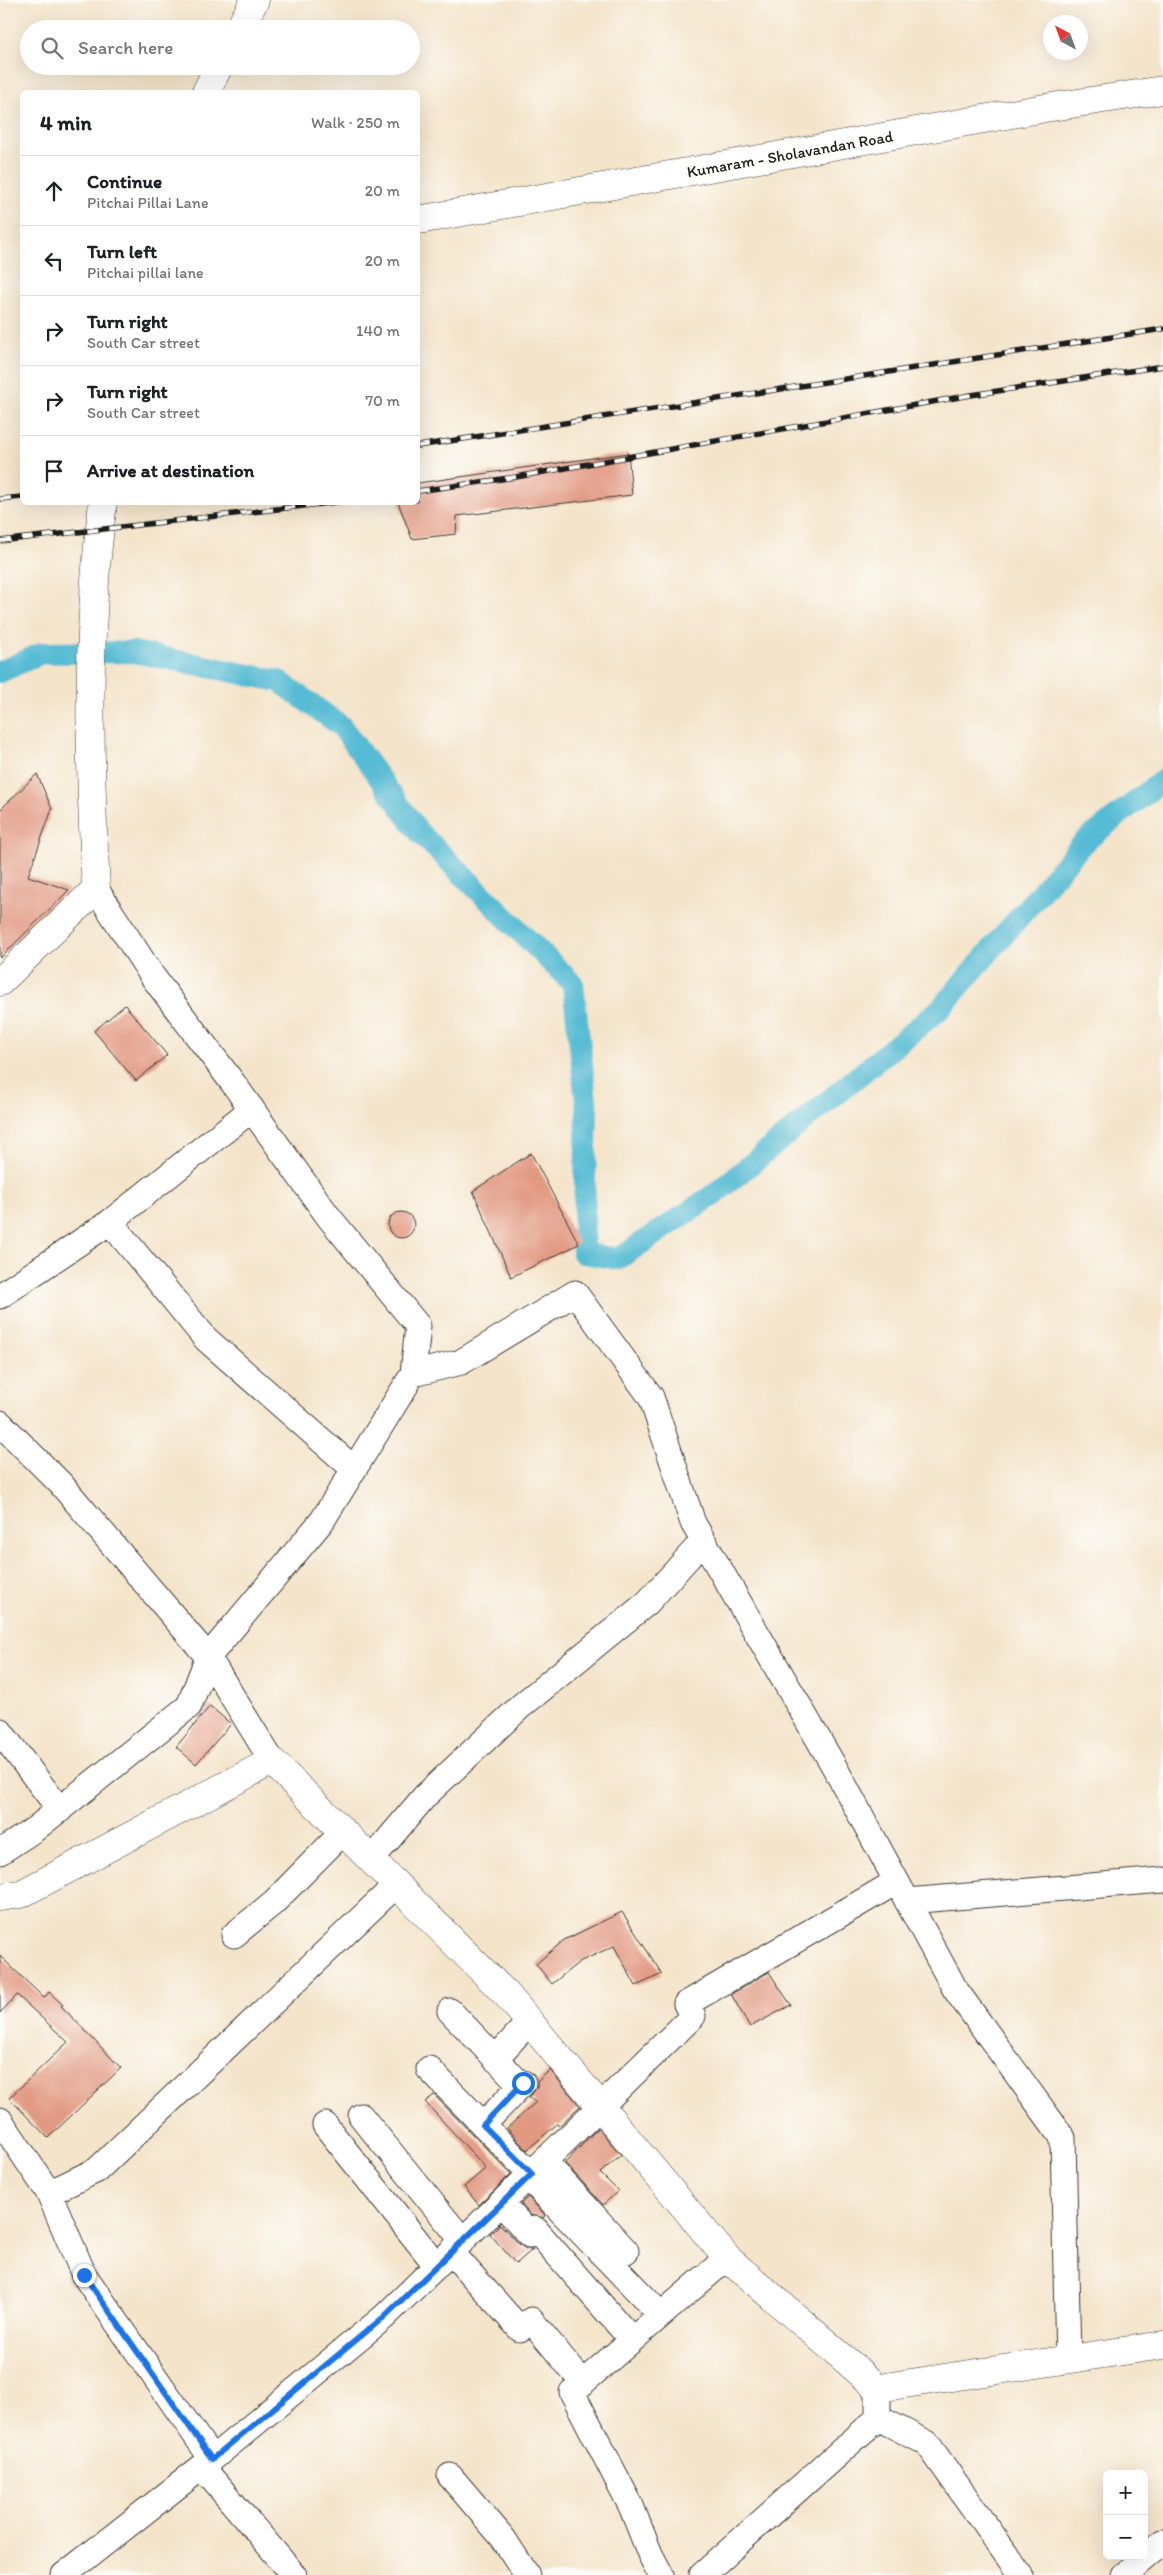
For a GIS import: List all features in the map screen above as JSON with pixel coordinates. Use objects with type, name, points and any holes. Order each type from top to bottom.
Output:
[{"type":"main road","points":[[244,20],[255,0]]},
{"type":"main road","points":[[207,90],[215,75]]},
{"type":"main road","name":"Kumaram - Sholavandan Road","points":[[420,220],[1035,110],[1163,90]]},
{"type":"main road","points":[[0,982],[96,889],[89,698],[94,606],[104,505]]},
{"type":"main road","points":[[0,1897],[21,1894],[272,1761],[507,1996],[727,2258],[878,2388],[1163,2345]]},
{"type":"street","points":[[0,1852],[60,1810],[189,1706],[208,1657],[322,1521],[413,1374],[418,1326],[328,1216],[252,1109],[153,977],[96,889]]},
{"type":"street","points":[[0,1296],[110,1222],[252,1109]]},
{"type":"street","points":[[110,1222],[206,1338],[354,1469]]},
{"type":"street","points":[[413,1374],[461,1362],[575,1293],[651,1397],[693,1523],[703,1541],[835,1768],[955,1989],[1063,2138],[1068,2359]]},
{"type":"street","points":[[0,1423],[61,1484],[208,1657],[272,1761]]},
{"type":"street","points":[[371,1860],[425,1796],[521,1706],[648,1603],[703,1541]]},
{"type":"street","points":[[0,1731],[60,1810]]},
{"type":"street","points":[[234,1935],[274,1902],[343,1832]]},
{"type":"street","points":[[64,2575],[207,2463],[384,2317],[693,2016],[686,2004],[902,1891],[1163,1880]]},
{"type":"street","points":[[49,2193],[97,2170],[396,1885]]},
{"type":"street","points":[[450,2012],[522,2084],[483,2125]]},
{"type":"street","points":[[495,2059],[529,2022]]},
{"type":"street","points":[[429,2069],[483,2125],[525,2181],[661,2315]]},
{"type":"street","points":[[361,2116],[451,2253]]},
{"type":"street","points":[[0,2120],[49,2193],[84,2275],[207,2463],[294,2575]]},
{"type":"street","points":[[325,2125],[451,2253],[520,2330],[531,2320],[583,2382]]},
{"type":"street","points":[[525,2181],[544,2219]]},
{"type":"street","points":[[525,2181],[626,2251]]},
{"type":"street","points":[[525,2181],[530,2235],[535,2229],[632,2340]]},
{"type":"street","points":[[661,2575],[650,2554],[631,2506],[572,2392],[727,2258]]},
{"type":"street","points":[[702,2575],[878,2418],[878,2388]]},
{"type":"street","points":[[878,2418],[927,2443],[1021,2575]]},
{"type":"street","points":[[450,2476],[503,2538],[527,2575]]},
{"type":"street","points":[[1124,2575],[1163,2542]]},
{"type":"building","points":[[628,453],[632,495],[457,516],[456,534],[412,539],[399,505],[420,505],[420,483]]},
{"type":"building","points":[[37,774],[52,809],[28,876],[69,890],[0,958],[0,810]]},
{"type":"building","points":[[125,1005],[167,1055],[136,1081],[94,1031]]},
{"type":"building","points":[[531,1153],[579,1244],[511,1277],[473,1191]]},
{"type":"building","points":[[401,1212],[410,1216],[414,1225],[410,1234],[401,1238],[392,1234],[388,1225],[392,1216]]},
{"type":"building","points":[[210,1706],[231,1724],[196,1764],[176,1747]]},
{"type":"building","points":[[622,1912],[662,1974],[636,1986],[614,1946],[579,1962],[552,1984],[536,1964],[564,1940]]},
{"type":"building","points":[[0,1956],[44,1998],[49,1992],[121,2068],[48,2138],[9,2098],[68,2042],[17,1995],[0,2013]]},
{"type":"building","points":[[769,1972],[791,2005],[750,2027],[731,1994]]},
{"type":"building","points":[[550,2070],[580,2106],[559,2126],[557,2124],[527,2150],[507,2128],[536,2102],[529,2098],[537,2087],[537,2082]]},
{"type":"building","points":[[434,2095],[511,2174],[479,2205],[464,2187],[486,2168],[425,2102]]},
{"type":"building","points":[[598,2128],[621,2155],[600,2173],[618,2191],[603,2205],[565,2163]]},
{"type":"building","points":[[528,2197],[545,2215],[543,2218],[531,2215],[521,2204]]},
{"type":"building","points":[[500,2224],[520,2245],[526,2249],[533,2249],[516,2264],[490,2234]]},
{"type":"waterway","points":[[0,672],[42,653],[134,652],[279,681],[341,726],[419,832],[573,984],[587,1110],[583,1253],[618,1259],[712,1196],[940,1009],[1083,843],[1163,780]]},
{"type":"railway","points":[[420,446],[1163,329]]},
{"type":"railway","points":[[420,491],[516,477],[971,395],[1163,366]]},
{"type":"railway","points":[[0,499],[20,497]]},
{"type":"railway","points":[[0,541],[312,505]]},
{"type":"route","points":[[84,2275],[212,2459],[384,2317],[532,2174],[483,2125],[523,2083]]}]
